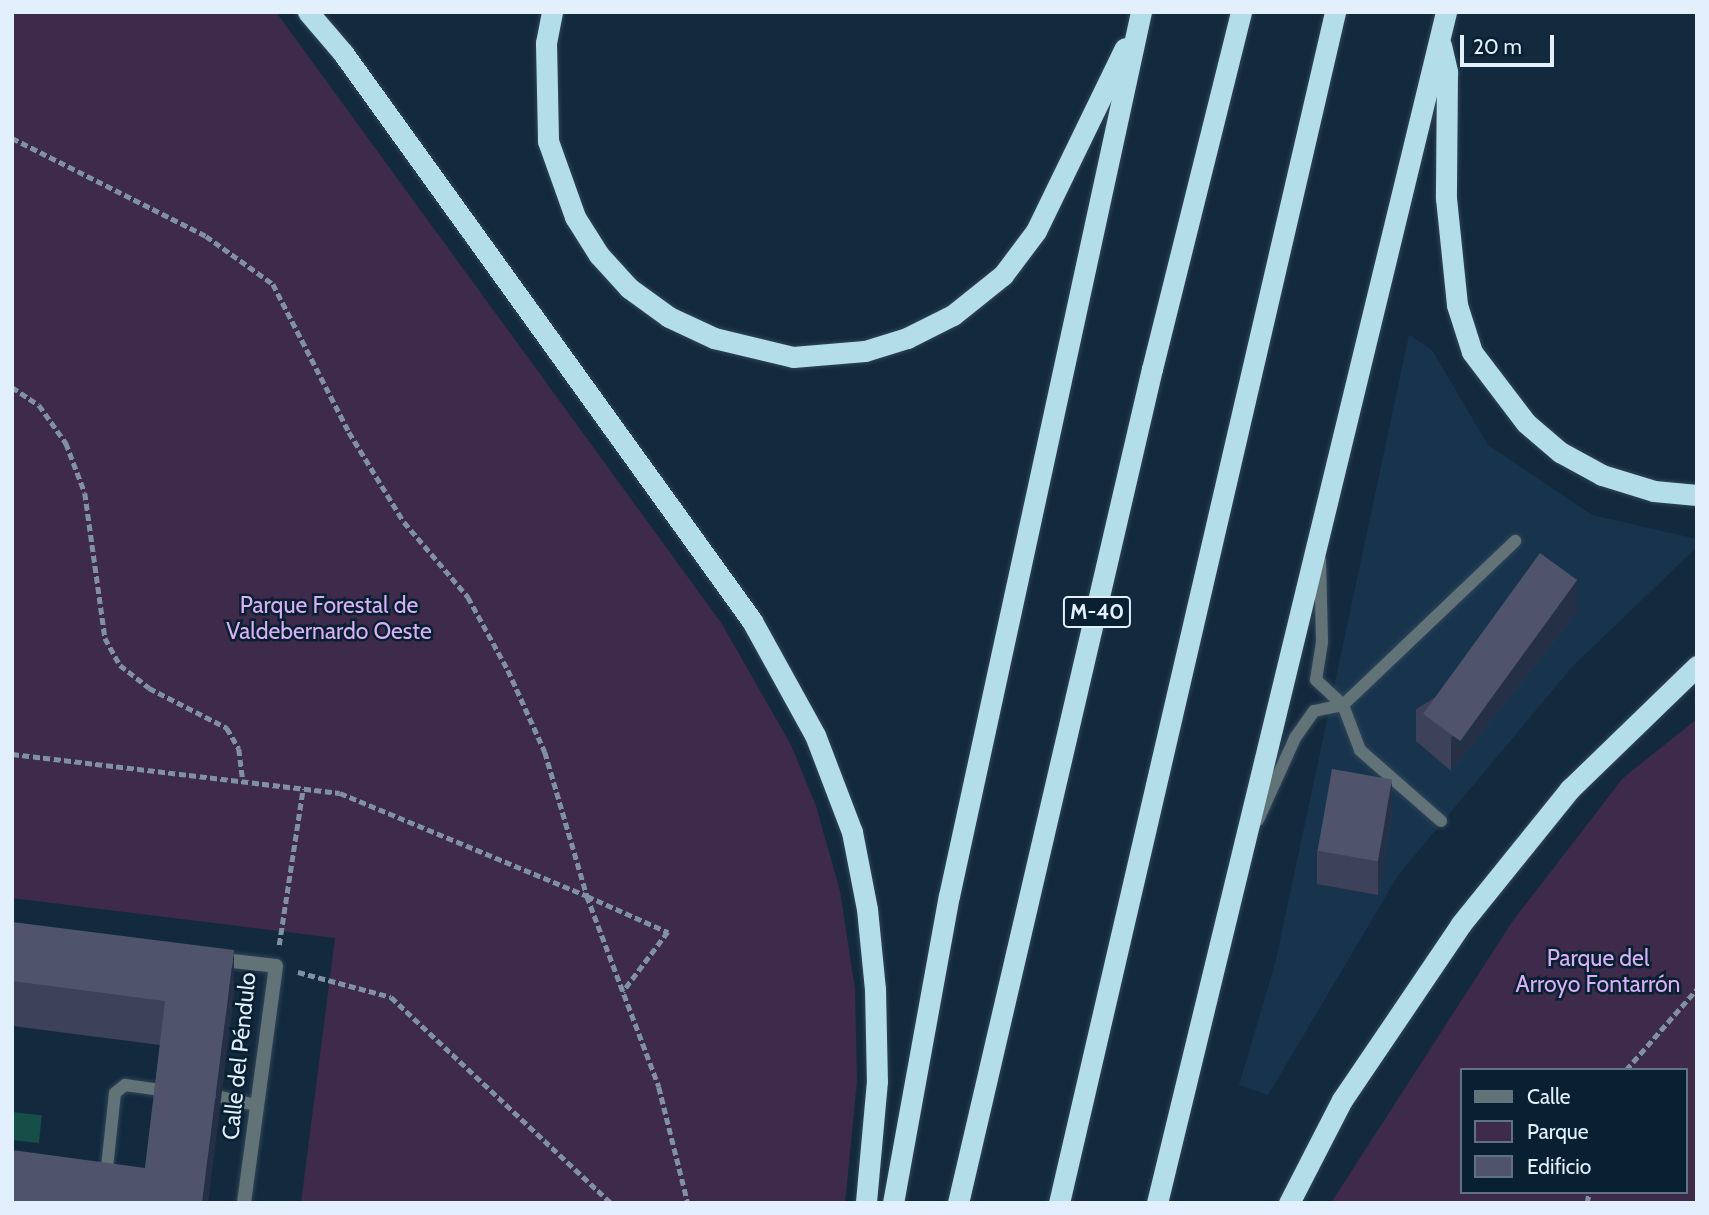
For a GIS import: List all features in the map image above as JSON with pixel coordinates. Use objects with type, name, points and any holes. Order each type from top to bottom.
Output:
[{"type":"highway","points":[[308,12],[343,53],[752,621],[815,734],[852,832],[867,909],[875,989],[877,1081],[866,1203]]},
{"type":"highway","points":[[552,12],[546,43],[548,141],[575,217],[599,255],[629,288],[669,317],[714,338],[793,357],[853,353],[907,338],[953,315],[1003,275],[1037,231],[1141,14]]},
{"type":"highway","points":[[1157,1203],[1446,12]]},
{"type":"highway","points":[[893,1203],[949,896],[1141,14]]},
{"type":"highway","name":"M-40","points":[[958,1203],[1152,369],[1240,18]]},
{"type":"highway","points":[[1059,1203],[1333,22]]},
{"type":"highway","points":[[1440,40],[1447,72],[1446,198],[1457,305],[1472,352],[1527,423],[1560,452],[1602,475],[1654,491],[1697,495]]},
{"type":"highway","points":[[1290,1203],[1342,1100],[1453,935],[1570,789],[1697,666]]},
{"type":"highway","points":[[1570,789],[1697,685]]},
{"type":"street","name":"Calle del Péndulo","points":[[192,956],[276,966],[244,1203]]},
{"type":"lane","points":[[1320,524],[1322,641],[1316,680],[1343,705],[1360,750],[1441,821]]},
{"type":"lane","points":[[1239,862],[1295,738],[1314,711],[1343,705],[1515,541]]},
{"type":"lane","points":[[105,1185],[115,1093],[125,1085],[160,1090]]},
{"type":"lane","points":[[221,1097],[257,1105]]},
{"type":"path","points":[[12,138],[206,236],[273,284],[349,432],[404,522],[468,597],[508,670],[545,752],[587,896],[659,1087],[688,1203]]},
{"type":"path","points":[[12,387],[39,405],[66,443],[85,493],[105,638],[120,665],[149,688],[227,728],[239,749],[243,781]]},
{"type":"path","points":[[12,754],[340,793],[668,932],[623,992]]},
{"type":"path","points":[[303,789],[276,966],[391,997],[611,1203]]},
{"type":"path","points":[[1628,1068],[1697,989]]},
{"type":"shaded area","points":[[1409,335],[1432,350],[1488,445],[1592,515],[1697,539],[1697,547],[1573,666],[1399,874],[1268,1095],[1239,1085],[1275,964]]},
{"type":"shaded area","points":[[12,1112],[42,1115],[39,1143],[12,1140]]},
{"type":"green space","name":"Parque Forestal de Valdebernardo Oeste","points":[[12,12],[276,12],[722,624],[791,745],[816,806],[840,891],[855,989],[857,1081],[845,1203],[301,1203],[335,938],[12,898]]},
{"type":"green space","name":"Parque del Arroyo Fontarrón","points":[[1697,719],[1697,1203],[1331,1203],[1512,922],[1623,778]]},
{"type":"building","points":[[1540,553],[1577,580],[1460,741],[1423,714]]},
{"type":"building","points":[[1332,769],[1392,780],[1378,861],[1318,851]]},
{"type":"building","points":[[12,922],[234,950],[202,1203],[12,1203],[12,1150],[145,1168],[165,1001],[12,981]]}]
